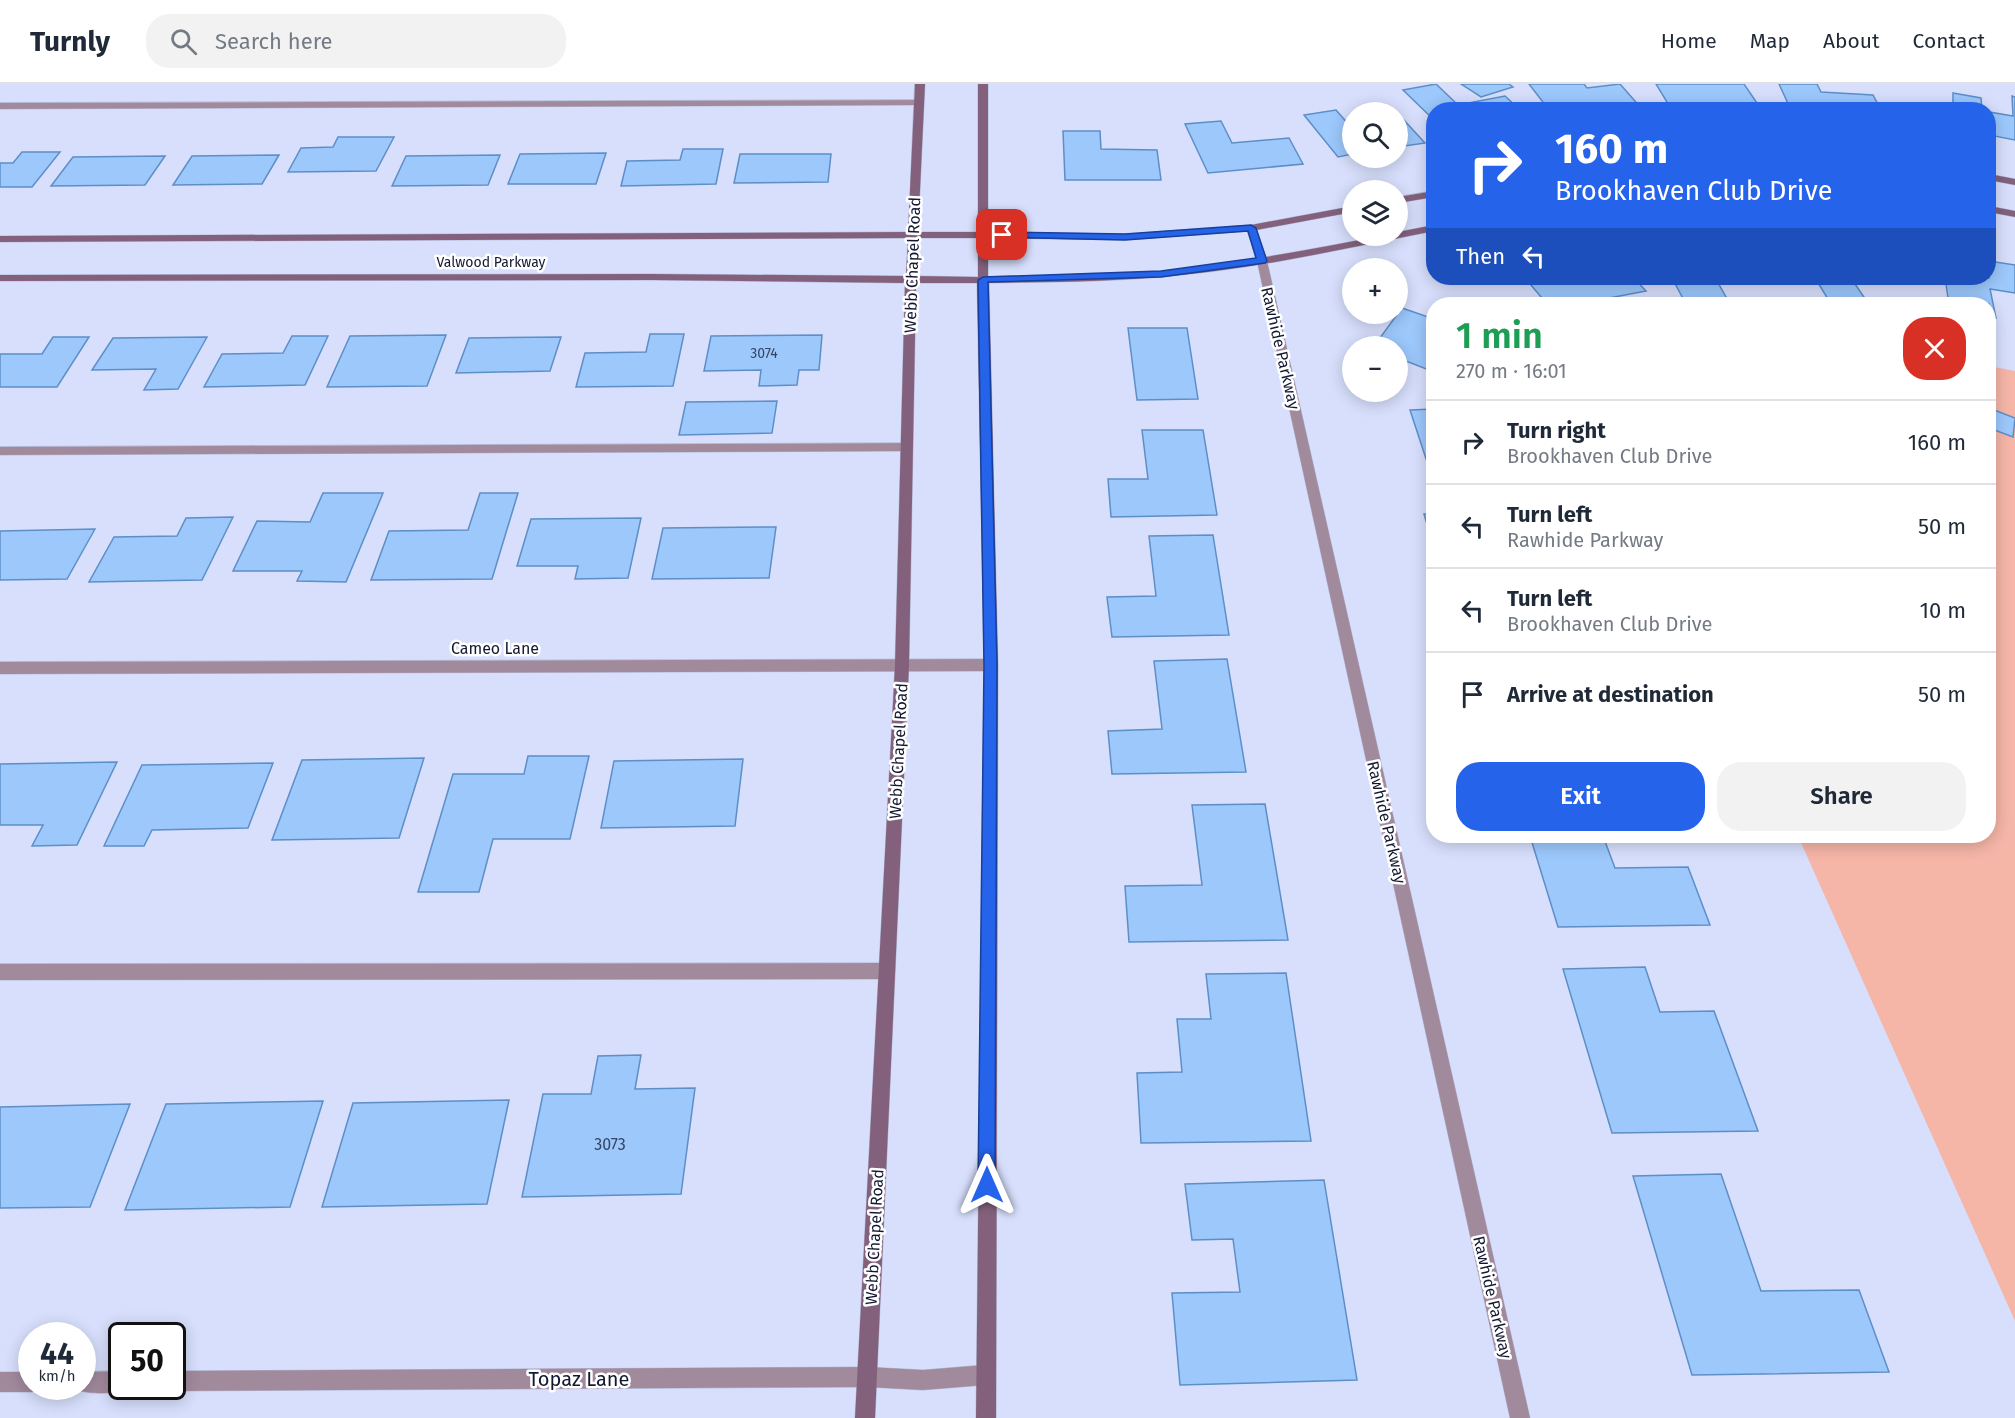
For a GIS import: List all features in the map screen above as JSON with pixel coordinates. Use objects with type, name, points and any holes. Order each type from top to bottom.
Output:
[{"type":"main road","name":"Webb Chapel Road","points":[[865,1418],[902,665],[910,279],[920,84]]},
{"type":"main road","points":[[983,84],[982,235],[991,665],[986,1418]]},
{"type":"main road","points":[[1996,178],[2015,182]]},
{"type":"main road","points":[[1408,198],[1426,195]]},
{"type":"main road","points":[[1996,210],[2015,214]]},
{"type":"main road","name":"Valwood Parkway","points":[[0,239],[912,235],[1125,237],[1251,228],[1342,211]]},
{"type":"main road","name":"Valwood Parkway","points":[[1408,233],[1426,230]]},
{"type":"main road","name":"Valwood Parkway","points":[[0,278],[983,280],[1183,272],[1262,261],[1342,246]]},
{"type":"street","points":[[0,106],[919,102]]},
{"type":"street","name":"Rawhide Parkway","points":[[1251,228],[1262,261],[1520,1418]]},
{"type":"street","points":[[0,451],[907,447]]},
{"type":"street","name":"Cameo Lane","points":[[0,668],[991,665]]},
{"type":"street","points":[[0,972],[887,971]]},
{"type":"street","name":"Topaz Lane","points":[[186,1381],[867,1377],[923,1380],[986,1375]]},
{"type":"street","points":[[0,1382],[18,1382]]},
{"type":"shaded area","points":[[1996,367],[2015,371],[2015,1321],[1801,843],[1996,843]]},
{"type":"building","points":[[1436,84],[1455,102],[1426,102],[1426,112],[1403,90]]},
{"type":"building","points":[[1461,84],[1509,84],[1513,87],[1481,97]]},
{"type":"building","points":[[1529,84],[1584,84],[1587,88],[1620,84],[1636,102],[1543,102]]},
{"type":"building","points":[[1656,84],[1744,84],[1756,102],[1667,102]]},
{"type":"building","points":[[1779,84],[1817,84],[1821,92],[1873,95],[1877,102],[1787,102]]},
{"type":"building","points":[[1953,93],[1981,98],[1981,102],[1953,102]]},
{"type":"building","points":[[1505,96],[1511,102],[1474,102]]},
{"type":"building","points":[[2012,96],[2015,97],[2015,140],[1996,136],[1996,113],[2013,116]]},
{"type":"building","points":[[1336,110],[1342,117],[1342,156],[1338,157],[1304,115]]},
{"type":"building","points":[[1221,121],[1232,143],[1289,138],[1303,164],[1208,173],[1185,124]]},
{"type":"building","points":[[1408,125],[1425,143],[1408,146]]},
{"type":"building","points":[[1063,131],[1100,131],[1101,149],[1157,150],[1161,180],[1065,180]]},
{"type":"building","points":[[338,137],[394,137],[376,171],[288,172],[301,148],[333,147]]},
{"type":"building","points":[[683,149],[723,149],[716,184],[621,186],[627,161],[680,160]]},
{"type":"building","points":[[22,152],[60,152],[32,187],[0,187],[0,163],[13,163]]},
{"type":"building","points":[[606,153],[596,184],[508,184],[520,154]]},
{"type":"building","points":[[740,154],[831,154],[828,182],[734,183]]},
{"type":"building","points":[[279,155],[262,184],[173,185],[192,156]]},
{"type":"building","points":[[500,155],[488,185],[392,186],[406,156]]},
{"type":"building","points":[[165,156],[145,185],[51,186],[73,157]]},
{"type":"building","points":[[1996,262],[2015,265],[2015,293],[1990,289],[1992,297],[1948,297],[1946,285],[1996,285]]},
{"type":"building","points":[[1531,285],[1640,285],[1646,291],[1614,297],[1541,297]]},
{"type":"building","points":[[1676,285],[1719,285],[1726,297],[1682,297]]},
{"type":"building","points":[[1819,285],[1856,285],[1864,297],[1827,297]]},
{"type":"building","points":[[1408,310],[1426,316],[1426,369],[1408,362],[1408,336],[1381,336],[1390,324],[1408,324]]},
{"type":"building","points":[[1128,328],[1187,328],[1198,399],[1137,400]]},
{"type":"building","points":[[650,334],[684,334],[673,386],[576,387],[585,353],[646,352]]},
{"type":"building","points":[[446,335],[427,386],[327,387],[350,336]]},
{"type":"building","points":[[822,335],[819,370],[799,370],[797,385],[759,386],[761,370],[704,371],[711,336]]},
{"type":"building","points":[[292,336],[328,336],[305,385],[204,387],[222,354],[283,353]]},
{"type":"building","points":[[53,337],[89,337],[57,387],[0,387],[0,354],[42,354]]},
{"type":"building","points":[[207,337],[178,389],[144,390],[156,369],[92,370],[113,338]]},
{"type":"building","points":[[561,337],[550,371],[456,373],[469,338]]},
{"type":"building","points":[[777,401],[772,433],[679,435],[686,402]]},
{"type":"building","points":[[1426,409],[1426,459],[1410,410]]},
{"type":"building","points":[[1996,411],[2015,418],[2013,437],[1996,431]]},
{"type":"building","points":[[1142,430],[1203,430],[1217,515],[1111,517],[1108,479],[1148,479]]},
{"type":"building","points":[[323,493],[383,493],[346,582],[297,581],[302,571],[233,571],[257,521],[310,522]]},
{"type":"building","points":[[480,493],[518,493],[492,579],[371,580],[389,531],[468,530]]},
{"type":"building","points":[[233,517],[202,580],[89,582],[114,537],[177,536],[186,518]]},
{"type":"building","points":[[641,518],[628,578],[575,579],[578,566],[517,566],[531,519]]},
{"type":"building","points":[[776,527],[769,578],[652,579],[663,528]]},
{"type":"building","points":[[95,529],[67,579],[0,580],[0,531]]},
{"type":"building","points":[[1213,535],[1229,635],[1112,637],[1107,597],[1156,596],[1149,536]]},
{"type":"building","points":[[1227,659],[1246,772],[1112,774],[1108,731],[1162,729],[1154,661]]},
{"type":"building","points":[[528,756],[589,756],[570,839],[493,839],[479,892],[418,892],[453,774],[524,774]]},
{"type":"building","points":[[424,758],[399,838],[272,840],[302,760]]},
{"type":"building","points":[[743,759],[735,826],[601,828],[614,761]]},
{"type":"building","points":[[117,762],[77,845],[32,846],[43,825],[0,825],[0,764]]},
{"type":"building","points":[[273,763],[248,828],[152,830],[144,846],[104,846],[142,765]]},
{"type":"building","points":[[1265,804],[1288,940],[1129,942],[1125,886],[1202,885],[1192,805]]},
{"type":"building","points":[[1532,843],[1606,843],[1615,868],[1688,867],[1710,925],[1558,927]]},
{"type":"building","points":[[1645,967],[1660,1012],[1714,1011],[1758,1131],[1612,1133],[1563,969]]},
{"type":"building","points":[[1286,973],[1311,1141],[1141,1143],[1137,1073],[1182,1072],[1177,1019],[1211,1019],[1206,974]]},
{"type":"building","points":[[641,1055],[635,1089],[695,1088],[681,1194],[522,1197],[543,1094],[591,1094],[598,1056]]},
{"type":"building","points":[[509,1100],[487,1204],[322,1207],[353,1103]]},
{"type":"building","points":[[323,1101],[290,1207],[125,1210],[166,1104]]},
{"type":"building","points":[[130,1104],[90,1207],[0,1208],[0,1107]]},
{"type":"building","points":[[1721,1174],[1761,1291],[1859,1290],[1889,1372],[1692,1375],[1633,1176]]},
{"type":"building","points":[[1324,1180],[1357,1380],[1180,1385],[1172,1293],[1240,1292],[1233,1239],[1192,1240],[1185,1184]]},
{"type":"route","points":[[987,1185],[991,665],[983,280],[1117,277],[1183,272],[1262,261],[1251,228],[1125,237],[1002,235]]}]
